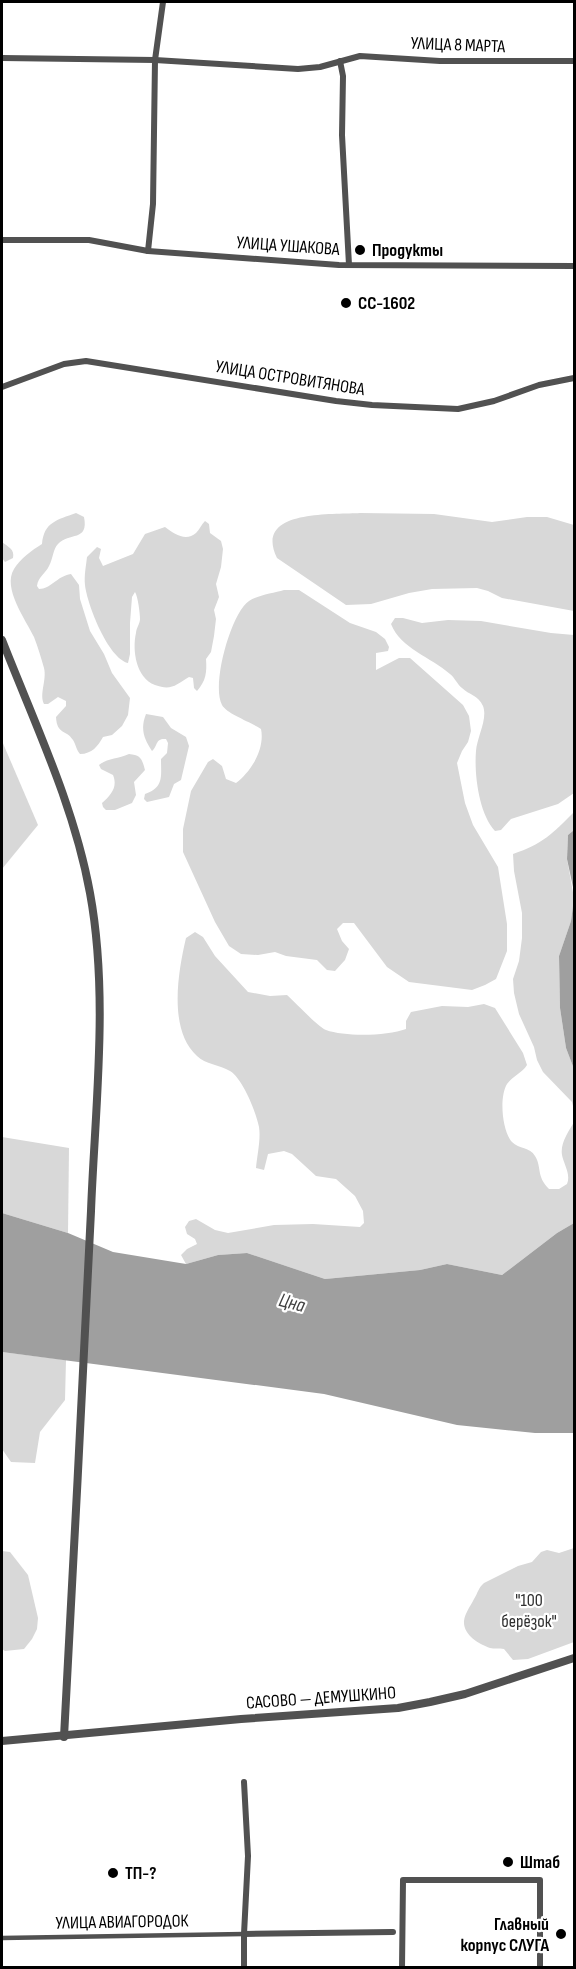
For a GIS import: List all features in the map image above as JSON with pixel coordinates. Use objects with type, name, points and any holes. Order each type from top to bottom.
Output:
[{"type":"street","points":[[148,251],[153,204],[155,60],[163,2]]},
{"type":"street","name":"УЛИЦА 8 МАРТА","points":[[2,58],[155,60],[298,69],[374,55],[440,61],[574,61]]},
{"type":"street","points":[[340,61],[343,76],[342,135],[349,265]]},
{"type":"street","name":"УЛИЦА УШАКОВА","points":[[2,240],[90,240],[148,251],[349,265],[574,266]]},
{"type":"street","name":"УЛИЦА ОСТРОВИТЯНОВА","points":[[2,387],[64,364],[86,361],[336,401],[458,409],[494,401],[539,385],[574,378]]},
{"type":"street","points":[[2,640],[43,744],[83,858],[98,957],[95,1120],[64,1737]]},
{"type":"street","name":"САСОВО — ДЕМУШКИНО","points":[[2,1742],[253,1718],[398,1708],[465,1694],[574,1658]]},
{"type":"street","points":[[244,1782],[248,1857],[244,1968]]},
{"type":"street","points":[[402,1968],[403,1880],[540,1880],[540,1968]]},
{"type":"street","points":[[244,1934],[393,1932]]},
{"type":"street","name":"УЛИЦА АВИАГОРОДОК","points":[[2,1938],[244,1934]]},
{"type":"green space","points":[[76,513],[84,517],[84,530],[58,544],[37,586],[39,589],[43,588],[71,574],[79,585],[80,599],[90,631],[112,673],[130,698],[128,715],[122,726],[112,735],[103,737],[97,746],[84,754],[80,754],[73,740],[58,727],[56,717],[66,706],[66,701],[58,697],[44,704],[42,696],[44,668],[34,637],[16,604],[11,585],[14,569],[26,555],[42,544],[45,531],[49,526],[57,520]]},
{"type":"green space","points":[[434,514],[492,522],[527,517],[547,517],[574,525],[574,611],[502,598],[477,588],[432,589],[371,604],[346,605],[277,558],[273,542],[276,531],[285,523],[315,515]]},
{"type":"green space","points":[[205,521],[209,524],[210,533],[221,541],[223,549],[216,584],[219,597],[214,610],[216,619],[214,636],[211,652],[206,659],[205,676],[197,691],[194,688],[193,678],[189,677],[173,686],[161,687],[143,676],[137,663],[135,640],[140,619],[135,592],[132,597],[128,663],[120,659],[106,641],[94,617],[87,594],[85,578],[87,557],[97,547],[101,549],[99,558],[103,566],[133,554],[145,534],[165,527],[176,534],[188,537],[196,533]]},
{"type":"green space","points":[[2,542],[13,552],[13,558],[5,562],[2,558]]},
{"type":"green space","points":[[284,590],[299,590],[350,623],[376,632],[385,639],[389,647],[388,651],[376,653],[376,670],[399,658],[410,658],[463,705],[469,716],[471,731],[457,763],[465,803],[473,825],[498,867],[507,924],[507,951],[496,979],[485,985],[472,990],[409,982],[387,967],[354,923],[343,923],[337,929],[342,941],[349,949],[345,960],[335,971],[327,970],[317,960],[286,956],[275,952],[258,955],[241,954],[229,946],[215,922],[183,852],[183,829],[191,791],[208,762],[213,759],[222,766],[226,779],[236,783],[256,759],[261,744],[261,729],[229,712],[222,705],[219,695],[221,666],[230,634],[242,608],[253,599]]},
{"type":"green space","points":[[395,618],[422,623],[448,620],[481,621],[574,635],[574,793],[558,804],[511,819],[501,830],[495,831],[485,815],[477,782],[476,751],[484,717],[483,706],[450,674],[402,640],[391,624]]},
{"type":"green space","points":[[146,714],[163,717],[171,728],[186,737],[189,746],[181,780],[174,784],[169,797],[147,802],[144,799],[145,794],[156,788],[160,781],[161,759],[167,753],[168,743],[166,739],[158,741],[152,751],[144,734],[143,724]]},
{"type":"green space","points":[[2,741],[38,825],[2,869]]},
{"type":"green space","points":[[129,754],[140,758],[145,770],[134,782],[136,795],[132,803],[115,810],[106,810],[102,803],[113,790],[115,783],[113,775],[101,769],[99,765]]},
{"type":"green space","points":[[574,812],[574,830],[568,835],[567,859],[574,898],[571,921],[559,956],[560,1008],[566,1048],[574,1069],[574,1110],[572,1102],[543,1072],[519,1014],[513,979],[519,961],[522,913],[513,854],[546,838]]},
{"type":"green space","points":[[195,932],[203,937],[215,956],[248,992],[270,996],[287,995],[326,1030],[344,1034],[388,1033],[406,1029],[406,1021],[411,1012],[442,1006],[468,1007],[484,1004],[495,1008],[523,1053],[527,1065],[509,1081],[505,1090],[502,1105],[506,1130],[512,1142],[535,1156],[542,1180],[549,1189],[559,1189],[567,1184],[568,1173],[563,1159],[562,1146],[574,1122],[574,1223],[557,1233],[502,1275],[447,1264],[420,1270],[325,1279],[247,1253],[218,1255],[186,1264],[181,1255],[197,1244],[195,1239],[187,1234],[185,1227],[189,1221],[196,1219],[215,1230],[228,1233],[274,1225],[313,1224],[360,1227],[364,1223],[363,1211],[355,1196],[336,1179],[316,1176],[292,1154],[284,1151],[268,1154],[264,1170],[256,1168],[259,1127],[244,1088],[230,1071],[197,1056],[188,1045],[182,1031],[178,1000],[180,967],[186,938]]},
{"type":"green space","points":[[2,1137],[69,1148],[68,1233],[2,1213]]},
{"type":"green space","points":[[2,1352],[66,1360],[65,1400],[40,1432],[35,1463],[11,1462],[2,1449]]},
{"type":"green space","name":"\"100 берёзок\"","points":[[574,1548],[574,1642],[528,1659],[513,1660],[504,1649],[486,1646],[469,1635],[464,1621],[484,1583],[518,1566],[532,1562],[541,1552],[547,1550],[559,1553]]},
{"type":"green space","points":[[2,1551],[10,1552],[28,1575],[38,1618],[37,1629],[24,1649],[5,1651],[2,1649]]},
{"type":"water","points":[[574,830],[574,892],[567,859],[568,835]]},
{"type":"water","points":[[574,898],[574,1069],[566,1048],[560,1008],[559,956],[571,921]]},
{"type":"water","name":"Цна","points":[[2,1213],[68,1233],[113,1252],[186,1264],[218,1255],[247,1253],[325,1279],[420,1270],[447,1264],[502,1275],[557,1233],[574,1223],[574,1433],[535,1433],[457,1425],[324,1394],[2,1352]]},
{"type":"place","name":"Продукты","points":[[360,250]]},
{"type":"place","name":"СС-1602","points":[[346,303]]},
{"type":"place","name":"Штаб","points":[[508,1862]]},
{"type":"place","name":"ТП-?","points":[[113,1873]]},
{"type":"place","name":"Главный корпус СЛУГА","points":[[561,1934]]}]
